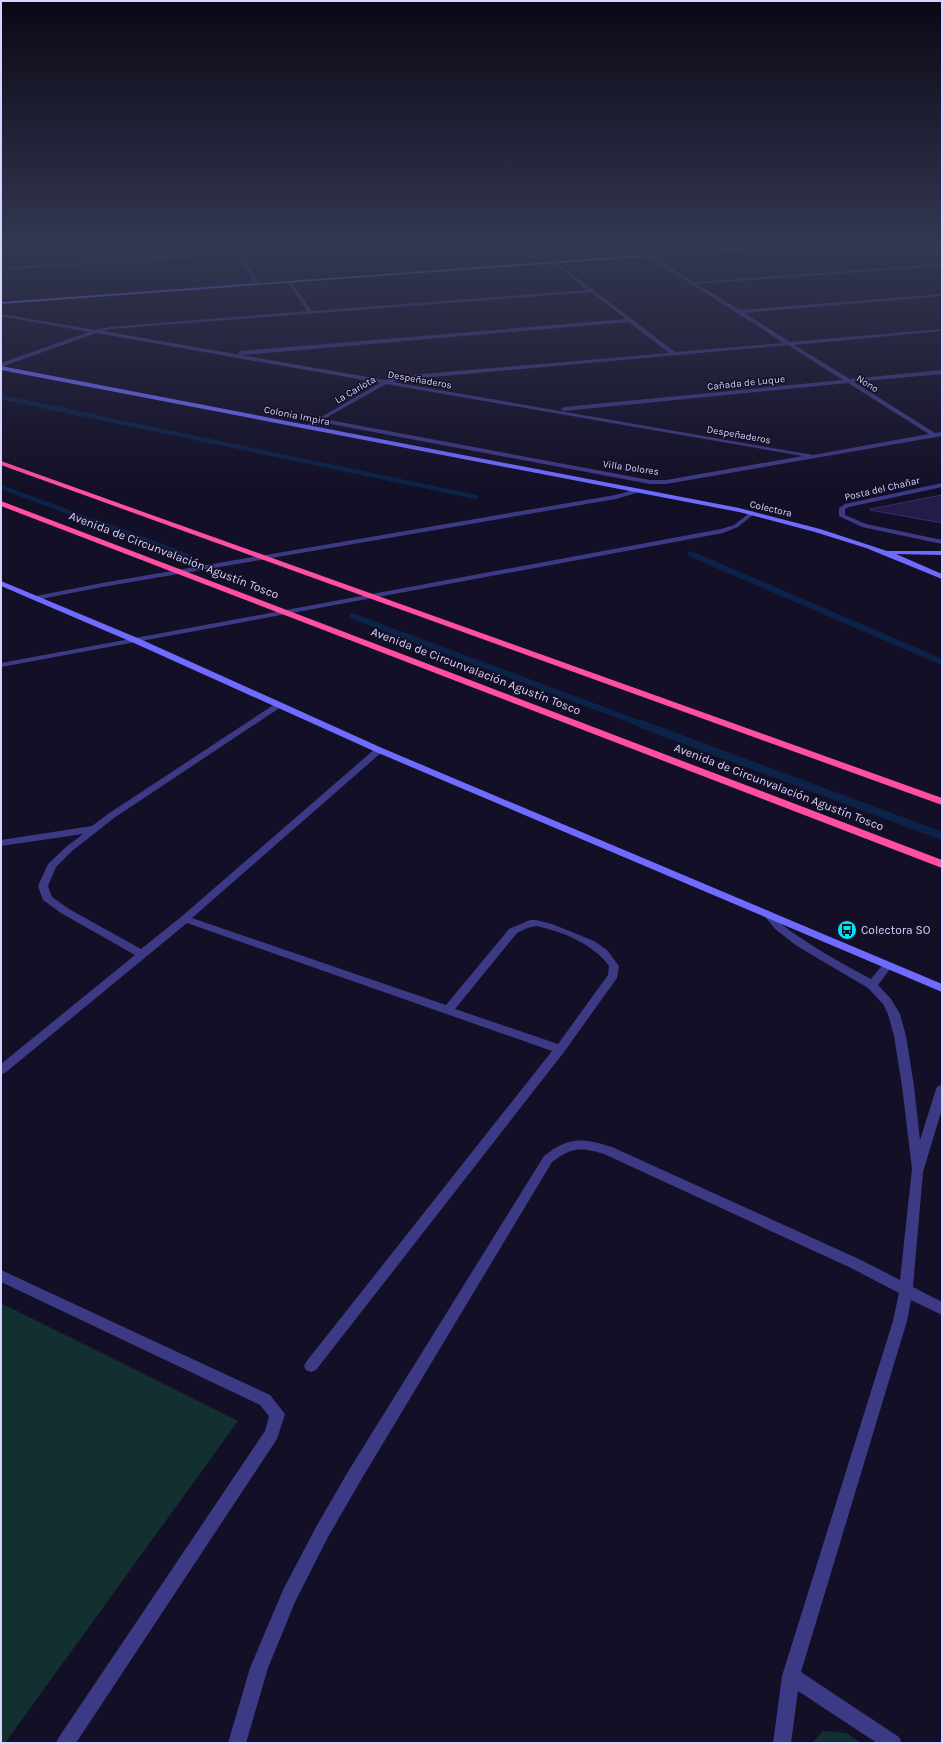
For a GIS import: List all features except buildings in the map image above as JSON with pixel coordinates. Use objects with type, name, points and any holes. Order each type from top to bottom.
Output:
[{"type":"highway","points":[[1,463],[942,802]]},
{"type":"highway","name":"Avenida de Circunvalación Agustín Tosco","points":[[1,503],[942,864]]},
{"type":"street","name":"Despeñaderos","points":[[65,325],[812,456]]},
{"type":"street","points":[[1,367],[96,331],[159,325]]},
{"type":"street","points":[[228,355],[568,325]]},
{"type":"street","points":[[637,325],[674,354]]},
{"type":"street","name":"Nono","points":[[759,325],[934,436]]},
{"type":"street","name":"La Carlota","points":[[307,427],[385,382],[400,378],[942,330]]},
{"type":"street","name":"Colonia Impira","points":[[1,367],[588,482]]},
{"type":"street","name":"Cañada de Luque","points":[[551,410],[942,372]]},
{"type":"street","name":"Villa Dolores","points":[[318,420],[650,482],[666,482],[942,434]]},
{"type":"street","name":"Colectora","points":[[588,482],[752,513],[817,530],[884,552],[942,577]]},
{"type":"street","name":"Posta del Chañar","points":[[942,485],[847,504],[842,508],[842,516],[864,526],[942,542]]},
{"type":"street","points":[[36,598],[102,584],[608,498],[638,491]]},
{"type":"street","points":[[1,665],[137,641],[723,530],[736,526],[752,513]]},
{"type":"street","points":[[884,552],[942,553]]},
{"type":"street","points":[[1,583],[137,641],[379,750],[767,912],[942,988]]},
{"type":"street","points":[[142,954],[66,911],[47,898],[43,886],[52,866],[69,849],[111,816],[278,705]]},
{"type":"street","points":[[1,1070],[185,919],[379,750]]},
{"type":"street","points":[[1,843],[94,829]]},
{"type":"street","points":[[767,912],[779,927],[801,944],[872,985],[890,1008],[900,1036],[908,1086],[917,1172],[906,1291],[900,1321],[791,1676],[782,1743]]},
{"type":"street","points":[[185,919],[560,1048]]},
{"type":"street","points":[[311,1366],[560,1048],[613,975],[614,966],[608,956],[595,946],[550,927],[537,923],[525,924],[513,931],[448,1010]]},
{"type":"street","points":[[872,985],[888,965]]},
{"type":"street","points":[[917,1172],[942,1089]]},
{"type":"street","points":[[237,1743],[259,1668],[289,1596],[322,1532],[355,1475],[548,1159],[563,1147],[581,1143],[608,1150],[856,1264],[942,1309]]},
{"type":"street","points":[[1,1276],[265,1400],[277,1414],[272,1434],[65,1743]]},
{"type":"street","points":[[791,1676],[893,1743]]},
{"type":"green space","points":[[1,1303],[238,1421],[5,1743],[1,1743]]},
{"type":"green space","points":[[823,1731],[846,1733],[861,1743],[812,1743]]},
{"type":"waterway","points":[[1,397],[476,497]]},
{"type":"waterway","points":[[1,487],[98,523]]},
{"type":"waterway","points":[[96,522],[186,556]]},
{"type":"waterway","points":[[691,554],[942,662]]},
{"type":"waterway","points":[[352,616],[644,725]]},
{"type":"waterway","points":[[641,724],[942,836]]},
{"type":"place","name":"Colectora SO","points":[[847,930]]}]
